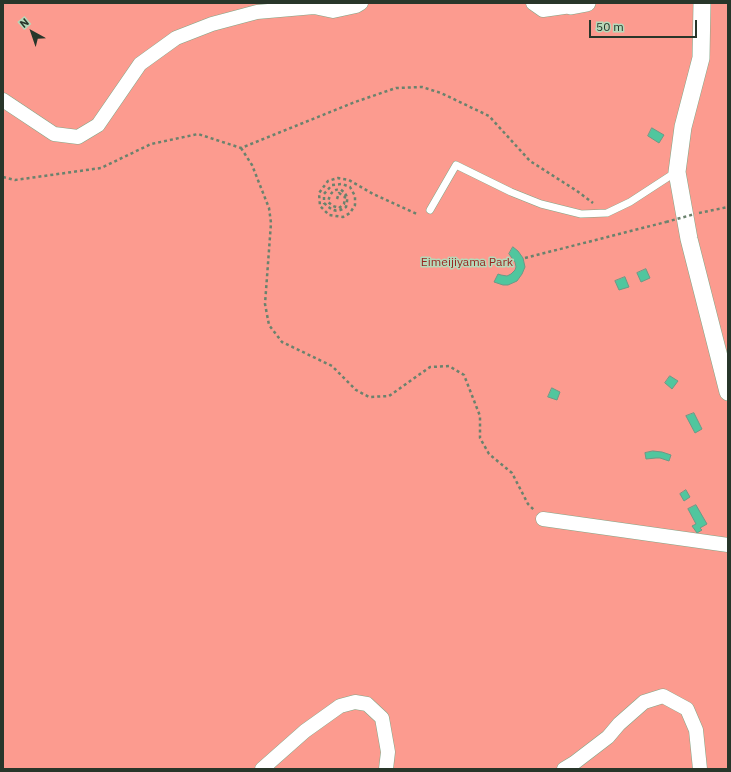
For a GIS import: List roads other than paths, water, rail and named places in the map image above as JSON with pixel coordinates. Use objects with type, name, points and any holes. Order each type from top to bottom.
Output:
[{"type":"street","points":[[3,100],[54,134],[78,137],[98,125],[140,64],[176,38],[212,24],[257,12],[314,7],[333,11],[356,6],[361,3]]},
{"type":"street","points":[[533,3],[543,10],[575,4]]},
{"type":"street","points":[[702,3],[701,58],[683,127],[676,172],[689,239],[728,392]]},
{"type":"street","points":[[543,520],[728,545]]},
{"type":"street","points":[[564,769],[608,737],[619,724],[644,702],[663,696],[687,709],[696,730],[700,769]]},
{"type":"street","points":[[262,769],[305,731],[340,706],[354,702],[368,704],[382,718],[388,752],[386,769]]},
{"type":"lane","points":[[430,210],[456,165],[511,192],[541,204],[581,214],[607,213],[630,202],[676,172]]},
{"type":"park label","name":"Eimeijiyama Park","points":[[467,263]]}]
